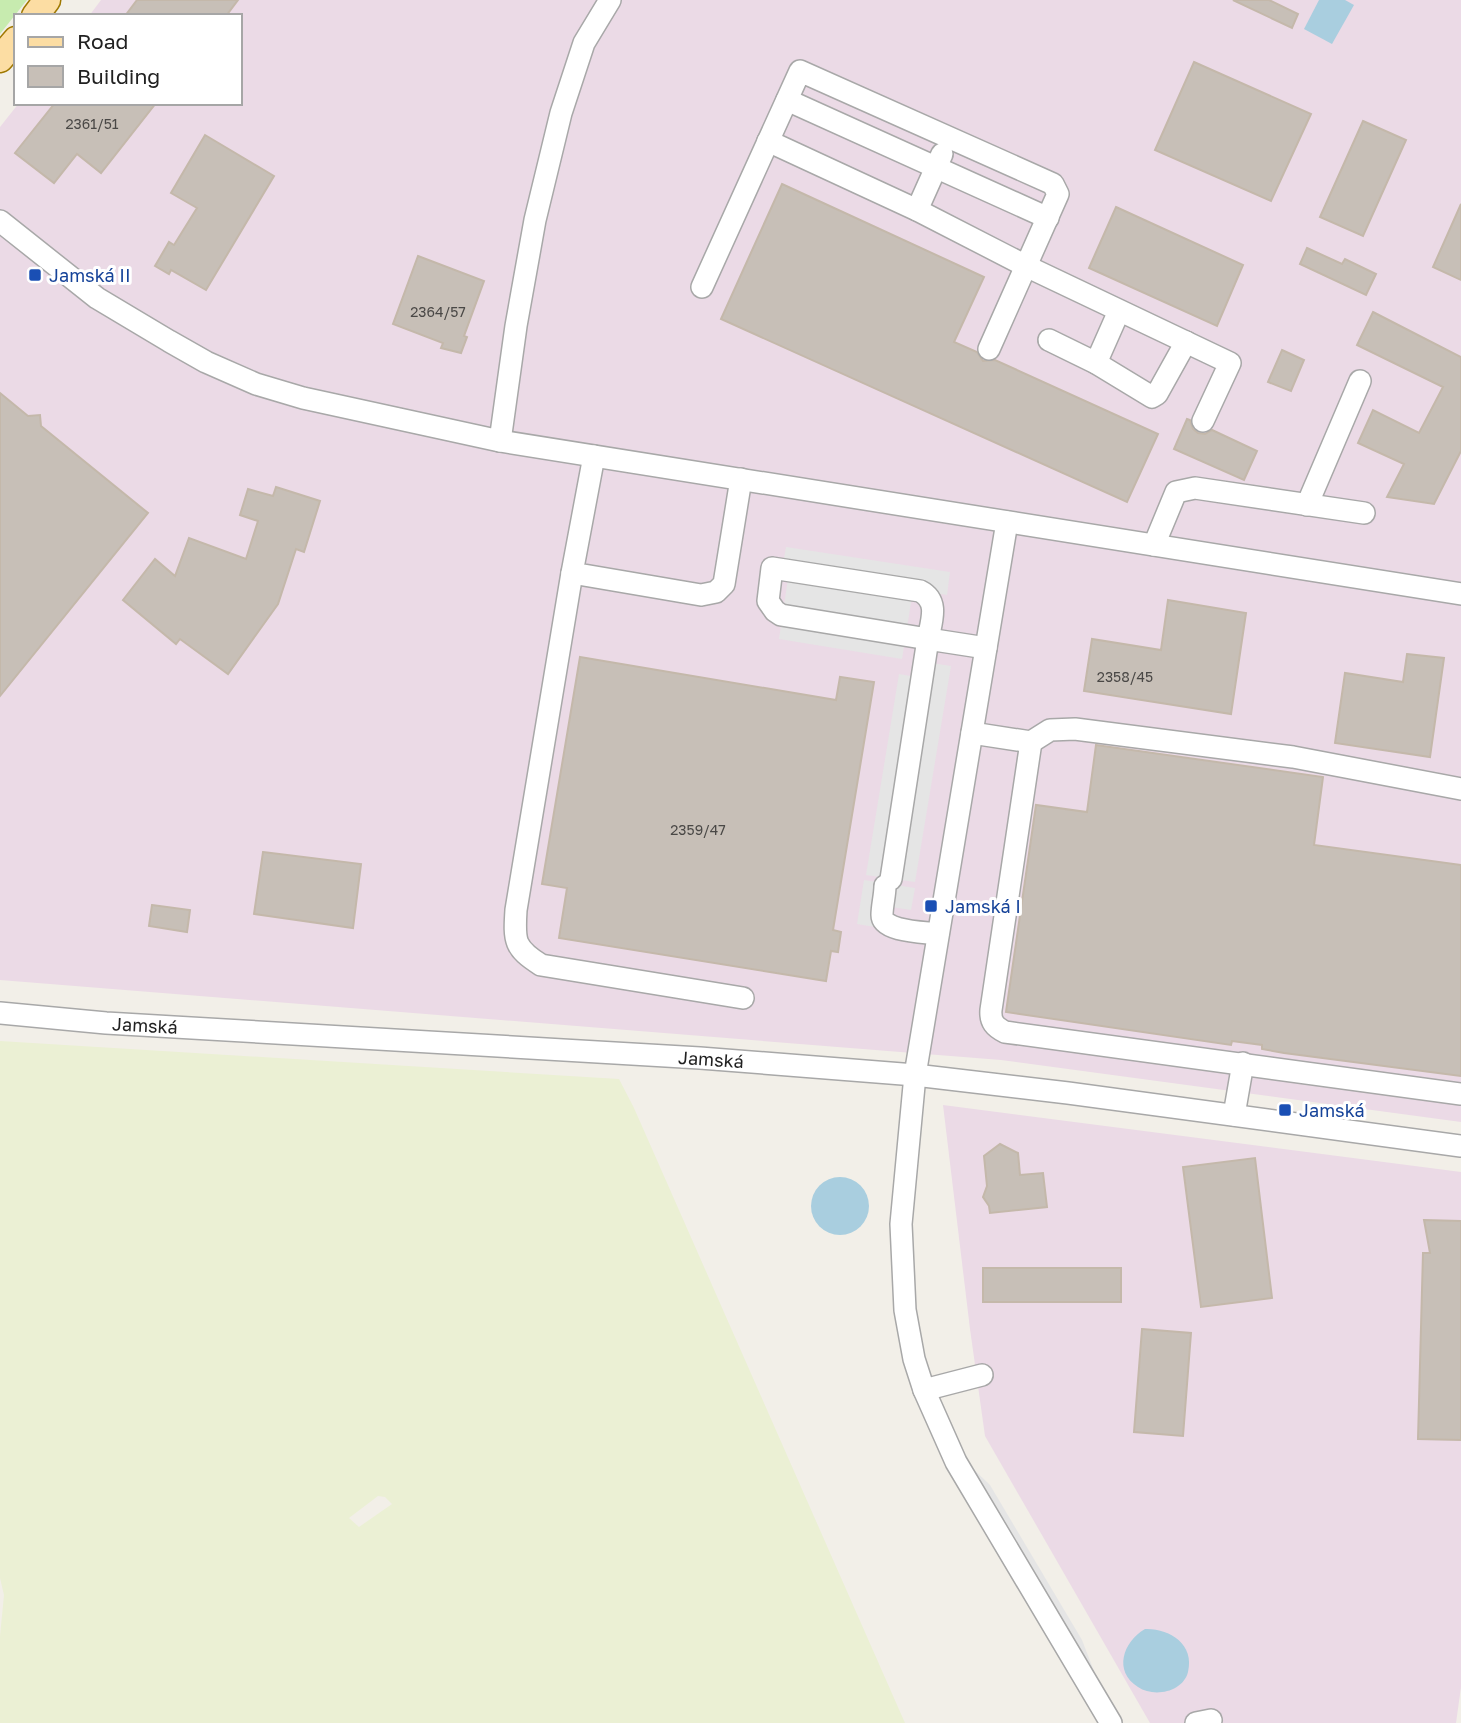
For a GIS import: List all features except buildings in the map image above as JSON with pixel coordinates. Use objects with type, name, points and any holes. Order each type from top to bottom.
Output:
[{"type":"main road","points":[[0,59],[14,42]]},
{"type":"street","points":[[500,441],[516,326],[533,233],[561,113],[584,43],[610,0]]},
{"type":"street","points":[[702,287],[800,72],[1053,184],[1058,194],[989,349]]},
{"type":"street","points":[[786,100],[1048,218]]},
{"type":"street","points":[[917,209],[949,140]]},
{"type":"street","points":[[768,141],[917,209],[1026,266],[1230,363],[1203,421]]},
{"type":"street","points":[[0,221],[97,298],[178,346],[256,384],[303,398],[500,441],[1461,594]]},
{"type":"street","points":[[1096,363],[1119,311]]},
{"type":"street","points":[[1049,340],[1096,363],[1152,397],[1157,394],[1186,342]]},
{"type":"street","points":[[1307,505],[1360,381]]},
{"type":"street","points":[[594,456],[516,910],[514,938],[523,953],[541,965],[743,998]]},
{"type":"street","points":[[572,573],[701,595],[716,592],[724,584],[726,576],[741,479]]},
{"type":"street","points":[[1154,545],[1176,492],[1195,488],[1364,513]]},
{"type":"street","points":[[1007,522],[915,1075],[901,1223],[905,1310],[914,1359],[934,1419],[956,1462],[1111,1723]]},
{"type":"street","points":[[939,934],[893,928],[884,923],[882,917],[928,639],[932,603],[927,595],[920,591],[772,568],[768,601],[775,611],[781,614],[928,639],[986,648]]},
{"type":"street","points":[[972,733],[1031,742],[1051,730],[1075,729],[1293,757],[1461,789]]},
{"type":"street","points":[[1031,742],[991,1010],[992,1023],[1005,1032],[1461,1094]]},
{"type":"street","name":"Jamská","points":[[0,1013],[106,1023],[700,1058],[915,1075],[1461,1146]]},
{"type":"street","points":[[1234,1115],[1243,1063]]},
{"type":"street","points":[[924,1390],[982,1375]]},
{"type":"shaded area","points":[[101,0],[1461,0],[1461,1122],[1001,1060],[0,980],[0,127],[17,105],[242,105],[242,14],[90,14]]},
{"type":"shaded area","points":[[786,547],[950,572],[947,595],[913,590],[902,659],[779,639],[789,572],[782,570]]},
{"type":"shaded area","points":[[925,662],[951,666],[915,882],[866,875],[899,674],[922,678]]},
{"type":"shaded area","points":[[864,880],[915,888],[911,910],[884,906],[884,923],[875,927],[857,924]]},
{"type":"shaded area","points":[[943,1105],[1461,1172],[1461,1687],[1456,1723],[1150,1723],[985,1436]]},
{"type":"shaded area","points":[[967,1463],[990,1485],[1082,1640],[1099,1684]]},
{"type":"green space","points":[[0,0],[27,0],[14,14],[0,34]]},
{"type":"green space","points":[[0,1041],[619,1079],[905,1723],[0,1723],[0,1636],[4,1595],[0,1578]],"holes":[[[378,1496],[385,1497],[392,1504],[359,1527],[349,1518]]]},
{"type":"water","points":[[1319,0],[1345,0],[1354,5],[1332,44],[1304,29]]},
{"type":"water","points":[[840,1177],[851,1179],[864,1190],[869,1206],[867,1217],[856,1230],[840,1235],[829,1233],[816,1222],[811,1206],[813,1195],[824,1182]]},
{"type":"water","points":[[1145,1629],[1171,1635],[1188,1653],[1188,1672],[1185,1679],[1167,1691],[1152,1692],[1138,1687],[1125,1673],[1123,1665],[1127,1649],[1131,1641]]},
{"type":"place","name":"Jamská II","points":[[35,275]]},
{"type":"place","name":"Jamská I","points":[[931,906]]},
{"type":"place","name":"Jamská","points":[[1285,1110]]}]
